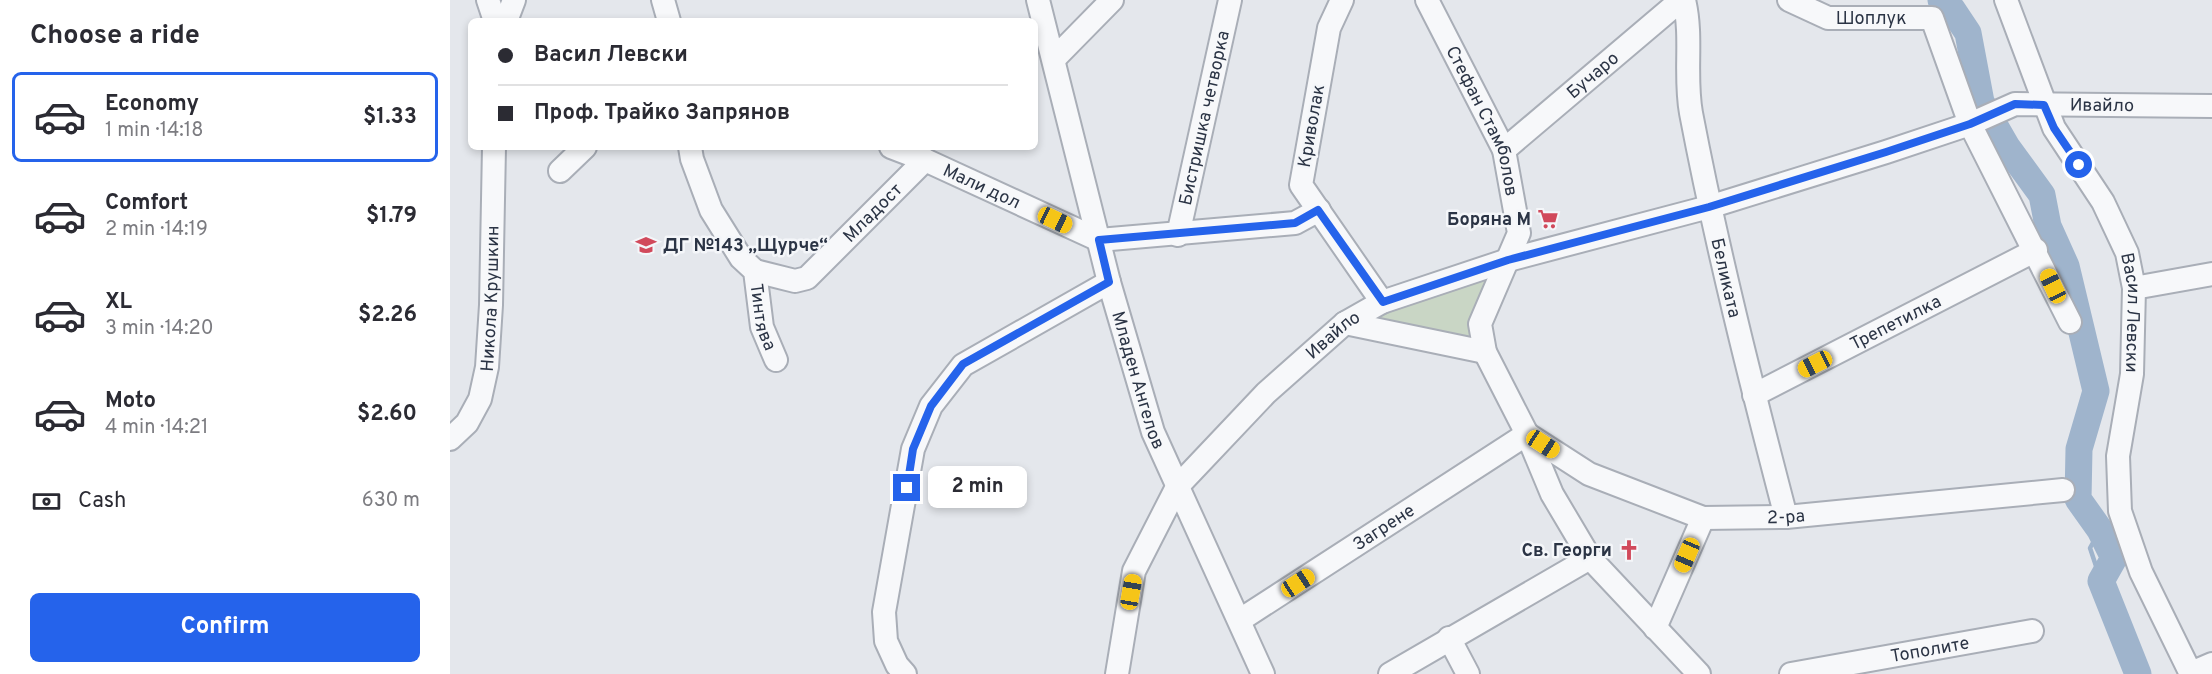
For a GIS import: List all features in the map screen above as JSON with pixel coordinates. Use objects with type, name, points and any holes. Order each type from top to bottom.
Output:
[{"type":"street","points":[[488,0],[494,18]]},
{"type":"street","points":[[507,18],[513,0]]},
{"type":"street","points":[[663,0],[668,18]]},
{"type":"street","name":"Младен Ангелов","points":[[1038,0],[1055,58],[1109,282],[1154,432],[1263,674]]},
{"type":"street","points":[[1055,58],[1112,0]]},
{"type":"street","name":"Бистришка четворка","points":[[1178,235],[1230,0]]},
{"type":"street","name":"Криволак","points":[[1342,0],[1329,28],[1301,184],[1383,302]]},
{"type":"street","name":"Стефан Стамболов","points":[[1427,0],[1504,150],[1518,233],[1480,324],[1485,352],[1527,434],[1552,494],[1590,558],[1699,674]]},
{"type":"street","name":"Бучаро","points":[[1504,150],[1683,0]]},
{"type":"street","name":"Беликата","points":[[1683,0],[1689,20],[1687,88],[1709,207],[1786,516]]},
{"type":"street","name":"Шоплук","points":[[1789,0],[1828,18],[1932,18],[1970,124]]},
{"type":"street","name":"Васил Левски","points":[[2006,0],[2054,128],[2103,202],[2127,253],[2134,288],[2132,374],[2118,456],[2120,511],[2141,572],[2191,674]]},
{"type":"street","name":"Ивайло","points":[[1117,674],[1134,571],[1177,487],[1266,393],[1345,323],[1383,302],[1508,260],[1709,207],[1970,124],[2015,104],[2212,106]]},
{"type":"street","points":[[1970,124],[2036,250],[2070,322]]},
{"type":"street","name":"Никола Крушкин","points":[[450,439],[467,423],[480,399],[487,367],[494,150]]},
{"type":"street","points":[[560,171],[582,150]]},
{"type":"street","name":"Тинтява","points":[[690,150],[711,210],[741,258],[754,271],[762,327],[776,360]]},
{"type":"street","name":"Мали дол","points":[[899,150],[1099,240],[1178,235],[1295,223],[1318,210]]},
{"type":"street","name":"Младост","points":[[754,271],[795,281],[807,278],[925,160]]},
{"type":"street","name":"Трепетилка","points":[[1754,395],[2036,250]]},
{"type":"street","points":[[2134,288],[2212,274]]},
{"type":"street","points":[[901,670],[886,641],[884,612],[913,449],[931,406],[963,364],[1109,282]]},
{"type":"street","points":[[1345,323],[1485,352]]},
{"type":"street","name":"2-ра","points":[[1527,434],[1589,474],[1703,518],[1786,516],[2063,490]]},
{"type":"street","name":"Загрене","points":[[1240,620],[1527,434]]},
{"type":"street","points":[[1655,628],[1703,518]]},
{"type":"street","points":[[1390,674],[1590,558]]},
{"type":"street","name":"Тополите","points":[[1791,674],[2032,631]]},
{"type":"street","points":[[1449,638],[1468,674]]},
{"type":"street","points":[[2191,674],[2212,664]]},
{"type":"green space","points":[[1508,260],[1485,352],[1345,323]]},
{"type":"waterway","points":[[1932,0],[1937,11]]},
{"type":"waterway","points":[[1941,0],[1952,9],[1968,33],[1981,102],[2007,147],[2042,195],[2048,226],[2066,266],[2096,391],[2079,449],[2078,499],[2100,530],[2114,558],[2101,581],[2138,674]]},
{"type":"waterway","points":[[1960,66],[1981,102]]},
{"type":"waterway","points":[[2100,530],[2090,548],[2101,581]]},
{"type":"place","name":"Боряна М","points":[[1548,219]]},
{"type":"place","name":"ДГ №143 „Щурче“","points":[[646,245]]},
{"type":"place","name":"Св. Георги","points":[[1629,550]]},
{"type":"route","points":[[907,488],[913,449],[931,406],[963,364],[1109,282],[1099,240],[1178,235],[1295,223],[1318,210],[1383,302],[1508,260],[1709,207],[1886,152],[1970,124],[2015,104],[2044,105],[2054,128],[2079,165]]}]
